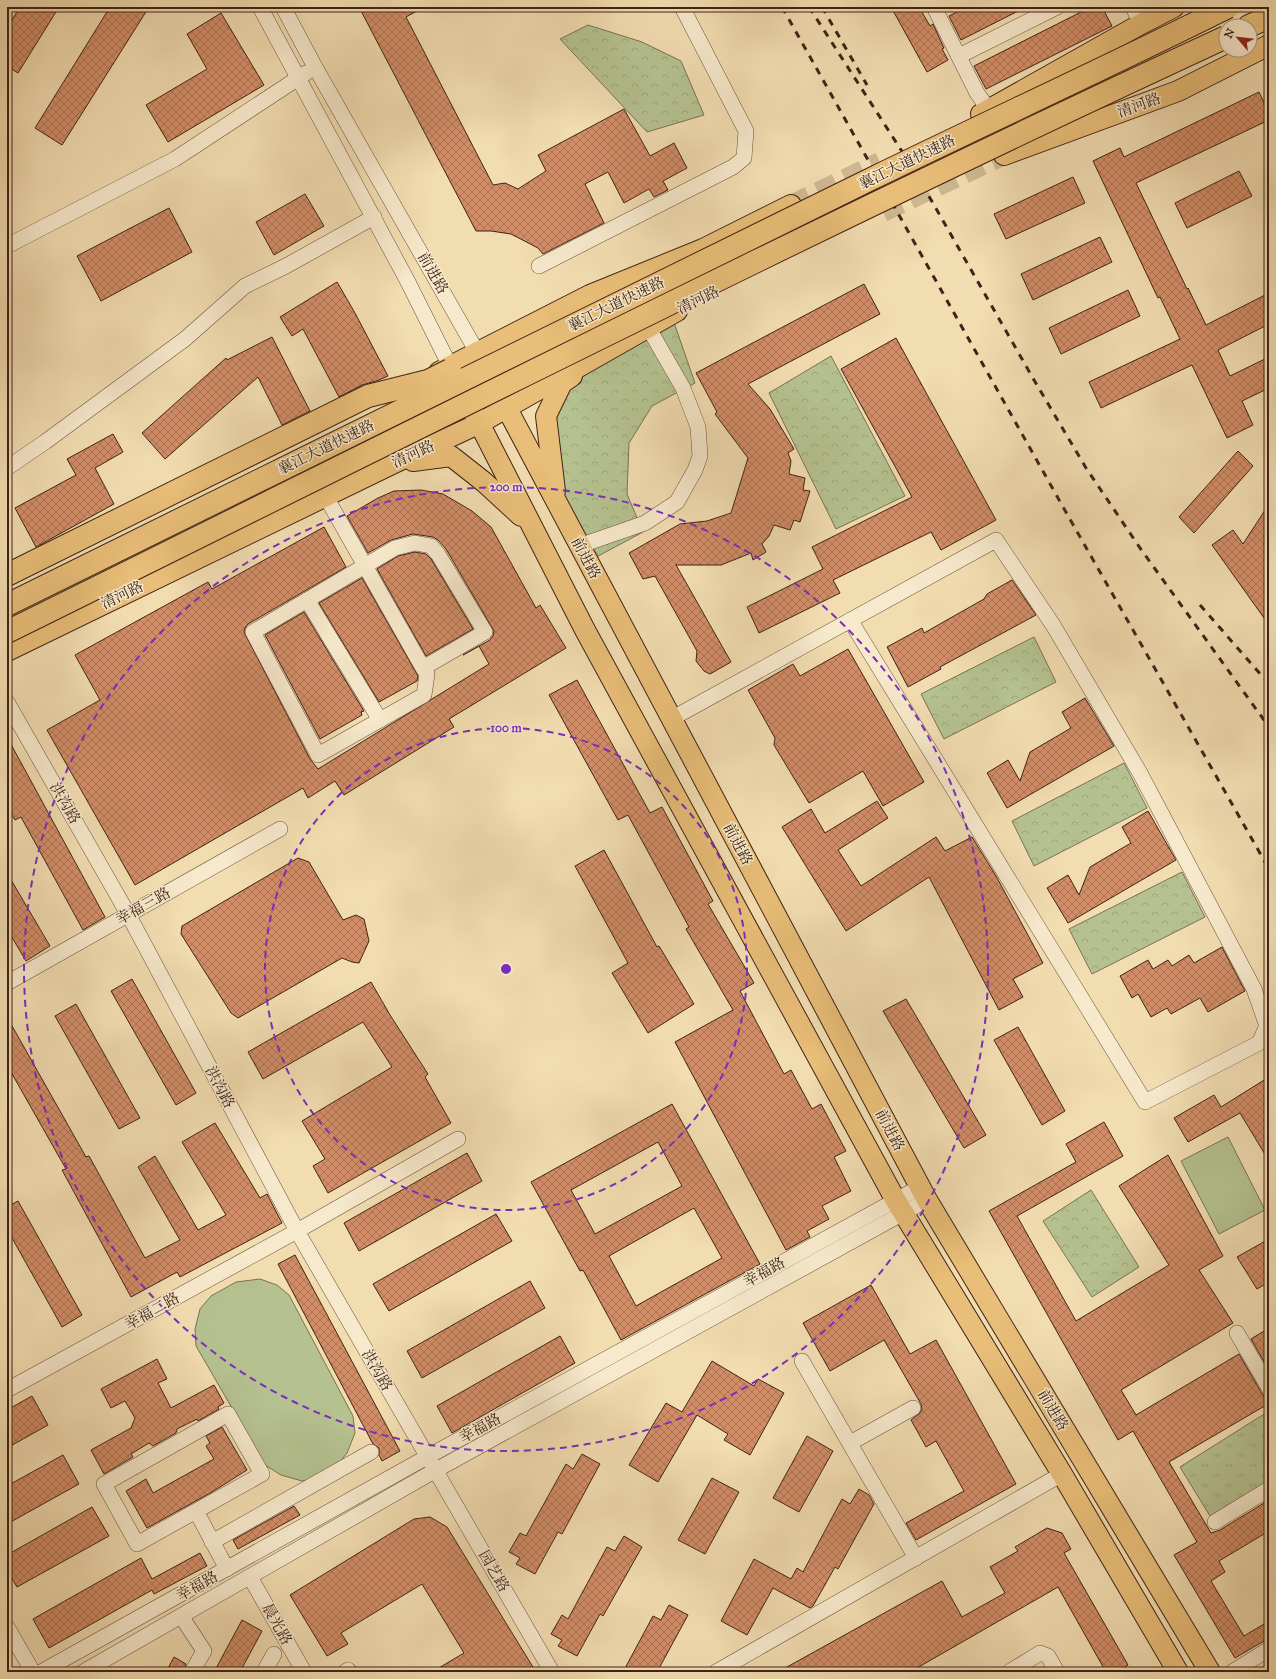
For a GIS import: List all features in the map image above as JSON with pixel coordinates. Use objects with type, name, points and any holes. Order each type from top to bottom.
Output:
[{"type":"highway","name":"襄江大道快速路","points":[[7,605],[947,142],[1141,51],[1228,7]]},
{"type":"highway","points":[[1258,22],[1269,16]]},
{"type":"highway","name":"襄江大道快速路","points":[[7,632],[549,363],[961,162],[1218,40]]},
{"type":"highway","points":[[7,575],[368,396],[428,381],[589,301],[694,266]]},
{"type":"main road","points":[[985,112],[1137,15],[1174,7]]},
{"type":"main road","name":"清河路","points":[[1004,154],[1178,91],[1269,45]]},
{"type":"main road","points":[[7,586],[590,295],[703,249],[792,205]]},
{"type":"main road","name":"清河路","points":[[7,651],[394,463],[478,424],[671,314],[812,245]]},
{"type":"main road","points":[[556,503],[546,416],[562,382],[609,350]]},
{"type":"main road","name":"前进路","points":[[477,352],[924,1193],[1210,1672]]},
{"type":"main road","name":"前进路","points":[[450,366],[478,424],[585,630],[899,1206],[1062,1474],[1174,1671]]},
{"type":"main road","points":[[394,463],[450,456],[484,482],[532,527]]},
{"type":"street","name":"前进路","points":[[260,7],[374,217],[450,366]]},
{"type":"street","name":"前进路","points":[[283,7],[315,67],[477,352]]},
{"type":"street","points":[[539,266],[733,167],[744,158],[746,132],[682,7]]},
{"type":"street","points":[[934,7],[985,112]]},
{"type":"street","points":[[959,56],[1057,7]]},
{"type":"street","points":[[7,246],[175,159],[315,67]]},
{"type":"street","points":[[7,468],[45,442],[185,338],[245,286],[286,266],[374,217]]},
{"type":"street","points":[[579,546],[645,523],[677,502],[695,470],[700,456],[698,427],[684,388],[648,327]]},
{"type":"street","points":[[326,497],[365,565],[424,668],[427,674],[424,695],[318,755],[253,632],[365,565],[395,548],[415,543],[431,546],[438,554],[485,632],[424,668]]},
{"type":"street","points":[[671,719],[850,620],[996,540],[1052,625],[1140,773],[1254,989],[1267,1026],[1259,1043],[1145,1102],[850,620]]},
{"type":"street","points":[[307,600],[380,720]]},
{"type":"street","name":"洪沟路","points":[[7,702],[128,914],[298,1231],[427,1457],[436,1470]]},
{"type":"street","name":"幸福三路","points":[[7,983],[280,829]]},
{"type":"street","name":"幸福二路","points":[[7,1390],[298,1231],[458,1140]]},
{"type":"street","name":"幸福路","points":[[41,1672],[427,1457],[924,1193]]},
{"type":"street","name":"幸福路","points":[[83,1672],[899,1206]]},
{"type":"street","points":[[1238,1333],[1269,1388]]},
{"type":"street","points":[[802,1361],[916,1558]]},
{"type":"street","points":[[850,1443],[913,1408]]},
{"type":"street","points":[[228,1414],[262,1474],[196,1511],[137,1544],[104,1484],[228,1414]]},
{"type":"street","points":[[212,1542],[371,1452]]},
{"type":"street","name":"园艺路","points":[[436,1470],[552,1672]]},
{"type":"street","points":[[716,1672],[1062,1474]]},
{"type":"street","points":[[1215,1522],[1269,1489]]},
{"type":"street","points":[[196,1511],[227,1569]]},
{"type":"street","name":"晨光路","points":[[250,1577],[304,1672]]},
{"type":"street","points":[[181,1616],[204,1651],[192,1672]]},
{"type":"street","points":[[7,1626],[34,1672]]},
{"type":"street","points":[[1232,1672],[1269,1649]]},
{"type":"street","points":[[1009,1672],[1040,1653],[1048,1656],[1057,1672]]},
{"type":"street","points":[[264,1672],[274,1654]]},
{"type":"street","points":[[345,1672],[348,1670],[350,1672]]},
{"type":"green space","points":[[588,25],[642,42],[681,61],[704,115],[647,132],[560,39]]},
{"type":"green space","points":[[671,314],[695,383],[652,406],[629,443],[627,494],[643,532],[587,562],[556,503],[546,416],[562,383]]},
{"type":"green space","points":[[831,356],[905,496],[836,529],[769,393]]},
{"type":"green space","points":[[1034,637],[1056,682],[944,739],[921,694]]},
{"type":"green space","points":[[1124,763],[1147,808],[1034,866],[1012,821]]},
{"type":"green space","points":[[1182,872],[1205,917],[1092,974],[1069,929]]},
{"type":"green space","points":[[1228,1137],[1265,1210],[1219,1234],[1181,1161]]},
{"type":"green space","points":[[1091,1190],[1139,1267],[1092,1297],[1043,1221]]},
{"type":"green space","points":[[260,1279],[277,1285],[289,1295],[353,1416],[355,1433],[347,1453],[335,1468],[318,1478],[302,1481],[281,1475],[265,1465],[196,1346],[195,1329],[200,1309],[211,1296],[236,1282]]},
{"type":"green space","points":[[1269,1411],[1269,1480],[1210,1516],[1180,1467]]},
{"type":"building","points":[[20,7],[59,7],[18,73],[7,66],[7,28]]},
{"type":"building","points":[[110,7],[149,7],[62,145],[35,128]]},
{"type":"building","points":[[359,7],[424,7],[406,17],[493,185],[505,183],[518,189],[546,171],[538,155],[624,109],[650,156],[674,143],[687,168],[663,181],[668,190],[654,197],[649,189],[624,203],[608,172],[585,184],[604,223],[543,254],[538,248],[511,234],[491,231],[476,231]]},
{"type":"building","points":[[891,7],[919,7],[930,26],[933,24],[944,48],[942,49],[948,60],[927,72]]},
{"type":"building","points":[[967,7],[1026,7],[961,40],[949,16]]},
{"type":"building","points":[[1091,7],[1102,7],[1112,26],[986,89],[974,66]]},
{"type":"building","points":[[221,13],[264,85],[168,142],[146,105],[207,69],[187,34]]},
{"type":"building","points":[[1259,92],[1269,113],[1269,120],[1136,183],[1206,325],[1269,293],[1269,324],[1218,350],[1230,376],[1269,357],[1269,388],[1242,401],[1253,425],[1227,438],[1192,365],[1101,408],[1089,382],[1180,339],[1160,297],[1158,298],[1093,161],[1120,148],[1124,157]]},
{"type":"building","points":[[1239,171],[1252,196],[1187,228],[1175,203]]},
{"type":"building","points":[[1073,177],[1085,203],[1006,239],[994,214]]},
{"type":"building","points":[[305,194],[324,226],[274,255],[256,222]]},
{"type":"building","points":[[169,208],[192,252],[101,301],[77,256]]},
{"type":"building","points":[[1100,237],[1112,262],[1033,300],[1021,274]]},
{"type":"building","points":[[337,282],[388,376],[362,385],[339,397],[303,329],[292,336],[280,317]]},
{"type":"building","points":[[864,284],[880,314],[748,384],[770,409],[794,449],[788,453],[791,461],[789,474],[805,478],[803,490],[810,491],[800,522],[794,520],[790,530],[774,525],[769,536],[762,544],[766,552],[753,560],[751,553],[721,565],[676,565],[731,662],[710,674],[704,671],[696,661],[697,651],[655,576],[643,579],[629,553],[680,524],[707,521],[731,513],[748,458],[715,414],[717,412],[696,373]]},
{"type":"building","points":[[1128,290],[1140,316],[1061,354],[1049,328]]},
{"type":"building","points":[[272,337],[310,411],[282,425],[258,377],[165,459],[142,433],[226,358],[227,360]]},
{"type":"building","points":[[896,338],[996,520],[941,550],[931,532],[833,580],[840,593],[759,633],[747,607],[823,569],[812,547],[912,497],[841,369]]},
{"type":"building","points":[[113,434],[123,452],[95,468],[114,504],[36,547],[15,508],[76,475],[67,459]]},
{"type":"building","points":[[1238,451],[1253,466],[1194,533],[1179,517]]},
{"type":"building","points":[[421,490],[443,494],[472,511],[491,527],[536,608],[540,605],[566,648],[449,719],[454,727],[344,795],[335,781],[308,798],[303,788],[135,885],[47,730],[100,700],[75,655],[208,582],[212,589],[324,527],[346,567],[248,624],[244,632],[310,759],[318,769],[489,664],[479,646],[490,640],[494,631],[446,549],[438,540],[433,537],[413,534],[391,540],[368,553],[347,516],[378,498],[394,491]]},
{"type":"building","points":[[1269,504],[1269,625],[1212,545],[1233,530],[1243,544]]},
{"type":"building","points":[[415,552],[426,554],[431,559],[473,629],[426,656],[377,569],[398,556]]},
{"type":"building","points":[[362,578],[418,676],[417,681],[379,702],[319,603]]},
{"type":"building","points":[[1012,580],[1036,615],[940,667],[941,669],[908,687],[887,647],[922,628],[924,633],[984,599],[987,594]]},
{"type":"building","points":[[304,612],[364,711],[361,712],[362,715],[320,739],[265,635]]},
{"type":"building","points":[[848,649],[924,782],[883,806],[863,771],[809,803],[774,745],[775,738],[748,690],[793,664],[800,676]]},
{"type":"building","points":[[577,680],[650,813],[662,807],[713,901],[708,904],[754,983],[740,991],[784,1074],[791,1070],[812,1109],[821,1104],[846,1151],[834,1157],[851,1191],[822,1206],[829,1219],[807,1231],[810,1237],[786,1250],[675,1042],[733,1010],[686,929],[689,927],[628,815],[618,820],[549,695]]},
{"type":"building","points":[[1085,698],[1114,746],[1007,808],[987,773],[1008,760],[1020,781],[1030,752],[1071,728],[1062,712]]},
{"type":"building","points":[[7,737],[105,917],[83,930],[21,817],[15,820],[7,806]]},
{"type":"building","points":[[877,801],[888,818],[838,850],[861,886],[936,837],[945,851],[972,837],[996,876],[1043,963],[1013,979],[1023,997],[999,1010],[929,877],[846,931],[782,827],[811,809],[825,833]]},
{"type":"building","points":[[1148,811],[1176,860],[1068,923],[1047,888],[1068,875],[1079,895],[1090,867],[1131,843],[1122,827]]},
{"type":"building","points":[[604,850],[657,947],[659,946],[694,1004],[648,1033],[612,973],[628,963],[575,866]]},
{"type":"building","points":[[298,858],[309,862],[343,920],[356,915],[364,919],[369,941],[359,963],[342,958],[238,1018],[231,1013],[181,934],[182,926]]},
{"type":"building","points":[[7,873],[50,946],[26,961],[7,929]]},
{"type":"building","points":[[1222,947],[1245,991],[1208,1012],[1200,998],[1171,1014],[1167,1008],[1151,1017],[1138,994],[1132,998],[1120,976],[1148,960],[1153,969],[1168,960],[1172,966],[1189,955],[1194,963]]},
{"type":"building","points":[[132,979],[196,1093],[176,1105],[111,991]]},
{"type":"building","points":[[371,982],[390,1015],[428,1074],[425,1077],[451,1123],[328,1193],[313,1166],[325,1159],[302,1121],[392,1067],[363,1022],[263,1079],[248,1052]]},
{"type":"building","points":[[906,999],[986,1135],[964,1148],[883,1011]]},
{"type":"building","points":[[76,1004],[140,1118],[119,1129],[55,1016]]},
{"type":"building","points":[[7,1017],[86,1157],[89,1156],[145,1258],[180,1240],[138,1167],[155,1156],[198,1230],[226,1215],[182,1142],[215,1123],[260,1198],[267,1194],[282,1223],[180,1277],[177,1272],[131,1297],[62,1170],[66,1169],[7,1065]]},
{"type":"building","points":[[1018,1027],[1065,1111],[1042,1125],[994,1040]]},
{"type":"building","points":[[1269,1077],[1269,1161],[1240,1113],[1188,1142],[1174,1118],[1214,1095],[1221,1107]]},
{"type":"building","points":[[672,1104],[760,1264],[621,1340],[583,1270],[580,1271],[531,1182]],"holes":[[[658,1142],[682,1186],[595,1234],[571,1190]],[[694,1208],[722,1258],[636,1306],[609,1256]]]},
{"type":"building","points":[[1104,1122],[1123,1156],[1017,1216],[1076,1321],[1169,1265],[1119,1186],[1168,1155],[1223,1256],[1199,1270],[1233,1323],[1121,1390],[1136,1415],[1239,1354],[1268,1404],[1169,1462],[1211,1533],[1220,1530],[1269,1500],[1269,1531],[1219,1561],[1225,1572],[1211,1581],[1244,1636],[1269,1621],[1269,1638],[1235,1658],[1174,1555],[1197,1542],[1133,1431],[1118,1440],[989,1211],[1076,1162],[1066,1144]]},
{"type":"building","points":[[467,1153],[482,1181],[359,1251],[344,1223]]},
{"type":"building","points":[[18,1201],[82,1315],[62,1327],[7,1229],[7,1207]]},
{"type":"building","points":[[496,1214],[512,1241],[389,1311],[373,1284]]},
{"type":"building","points":[[1269,1239],[1269,1282],[1257,1289],[1237,1257]]},
{"type":"building","points":[[295,1255],[400,1451],[382,1461],[379,1455],[379,1448],[373,1444],[278,1264]]},
{"type":"building","points":[[530,1281],[545,1308],[422,1378],[407,1351]]},
{"type":"building","points":[[871,1285],[910,1354],[936,1340],[1016,1484],[916,1540],[906,1523],[964,1491],[936,1441],[926,1447],[911,1420],[920,1413],[922,1409],[921,1404],[884,1340],[830,1371],[803,1323]]},
{"type":"building","points":[[1269,1328],[1269,1366],[1267,1367],[1251,1339]]},
{"type":"building","points":[[560,1336],[575,1363],[452,1433],[437,1406]]},
{"type":"building","points":[[157,1359],[167,1379],[158,1383],[171,1408],[214,1385],[224,1403],[218,1407],[219,1409],[198,1421],[197,1419],[177,1429],[176,1433],[153,1446],[149,1443],[131,1454],[133,1457],[104,1474],[91,1450],[131,1428],[135,1418],[125,1401],[111,1408],[101,1389]]},
{"type":"building","points":[[712,1361],[754,1386],[758,1379],[784,1393],[750,1455],[724,1440],[728,1434],[697,1415],[658,1482],[629,1465],[666,1403],[682,1412]]},
{"type":"building","points":[[32,1396],[48,1425],[7,1448],[7,1410]]},
{"type":"building","points":[[222,1427],[247,1470],[212,1492],[147,1528],[126,1491],[146,1479],[153,1493],[214,1459],[206,1446],[210,1443],[206,1436]]},
{"type":"building","points":[[807,1436],[833,1451],[799,1512],[773,1498]]},
{"type":"building","points":[[582,1454],[600,1464],[562,1534],[558,1532],[535,1574],[516,1564],[520,1558],[509,1552],[520,1533],[526,1536],[566,1464],[573,1469]]},
{"type":"building","points":[[63,1455],[79,1484],[7,1524],[7,1486]]},
{"type":"building","points":[[712,1478],[739,1492],[705,1554],[678,1540]]},
{"type":"building","points":[[859,1489],[869,1495],[874,1504],[838,1569],[835,1567],[813,1606],[810,1608],[773,1588],[747,1635],[721,1621],[754,1559],[791,1579],[797,1568],[803,1572],[842,1499],[850,1504]]},
{"type":"building","points":[[294,1506],[300,1515],[238,1549],[233,1540]]},
{"type":"building","points":[[92,1507],[109,1536],[17,1587],[7,1570],[7,1555]]},
{"type":"building","points":[[430,1517],[447,1527],[536,1672],[432,1672],[464,1653],[422,1584],[341,1633],[348,1644],[327,1656],[290,1595],[414,1519]]},
{"type":"building","points":[[1047,1528],[1062,1533],[1071,1549],[1064,1553],[1128,1665],[1116,1672],[1106,1672],[1058,1587],[910,1672],[778,1672],[942,1581],[962,1617],[1005,1593],[990,1567],[1018,1551],[1015,1547]]},
{"type":"building","points":[[624,1536],[642,1547],[603,1616],[600,1614],[577,1656],[558,1646],[562,1640],[551,1634],[562,1615],[568,1619],[607,1547],[615,1551]]},
{"type":"building","points":[[200,1553],[207,1566],[154,1594],[152,1590],[49,1648],[33,1619],[141,1558],[152,1579]]},
{"type":"building","points":[[669,1605],[688,1615],[657,1672],[623,1672],[653,1616],[661,1620]]},
{"type":"building","points":[[242,1620],[262,1631],[240,1672],[214,1672]]},
{"type":"building","points":[[174,1657],[186,1664],[183,1672],[166,1672]]},
{"type":"tunnel","points":[[883,212],[1004,155]]},
{"type":"tunnel","points":[[791,205],[880,162]]},
{"type":"railway","points":[[782,7],[1067,514],[1269,869]]},
{"type":"railway","points":[[809,7],[914,170],[1086,468],[1140,548],[1269,727]]},
{"type":"railway","points":[[822,7],[867,85]]},
{"type":"railway","points":[[1200,605],[1269,684]]}]
